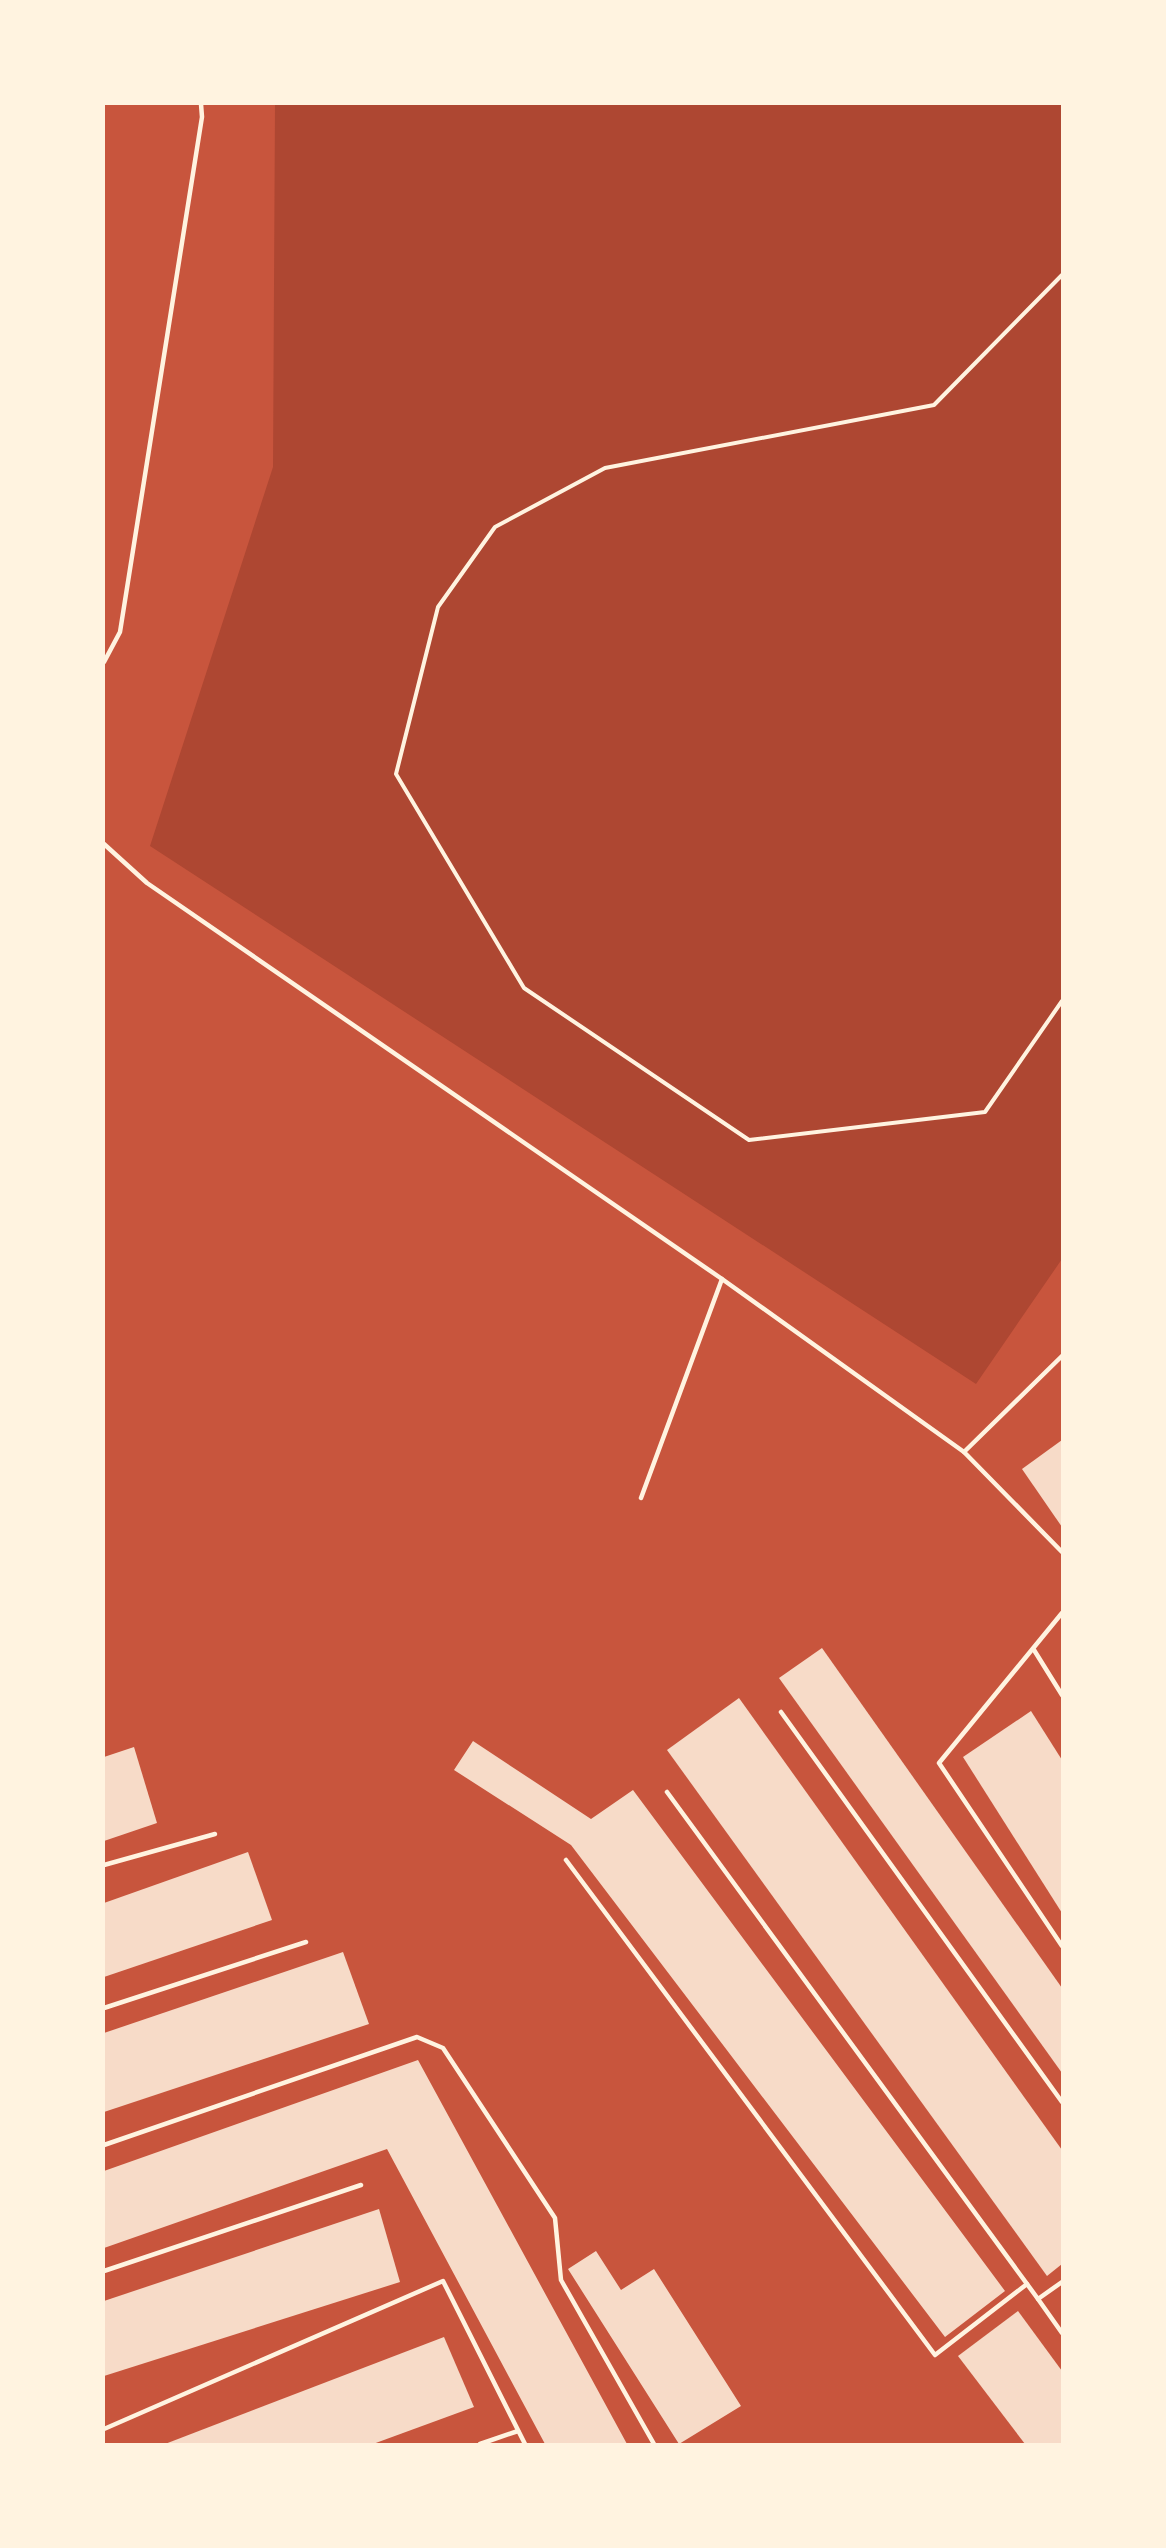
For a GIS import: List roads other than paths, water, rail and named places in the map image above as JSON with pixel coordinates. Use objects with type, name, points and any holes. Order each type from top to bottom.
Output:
[{"type":"lane","points":[[104,662],[120,632],[202,117],[201,104]]},
{"type":"lane","points":[[104,844],[147,883],[722,1279],[964,1452],[1062,1552]]},
{"type":"lane","points":[[641,1498],[722,1279]]},
{"type":"lane","points":[[964,1452],[1062,1356]]},
{"type":"lane","points":[[1062,1613],[1034,1650],[939,1763],[1062,1946]]},
{"type":"lane","points":[[1034,1650],[1062,1695]]},
{"type":"lane","points":[[781,1712],[1062,2102]]},
{"type":"lane","points":[[667,1792],[1062,2333]]},
{"type":"lane","points":[[104,1865],[215,1834]]},
{"type":"lane","points":[[566,1860],[935,2355],[1028,2284]]},
{"type":"lane","points":[[104,2008],[306,1942]]},
{"type":"lane","points":[[104,2145],[417,2037],[443,2048],[555,2218],[561,2280],[654,2445]]},
{"type":"lane","points":[[104,2271],[361,2185]]},
{"type":"lane","points":[[104,2429],[443,2281],[525,2445]]},
{"type":"lane","points":[[1038,2299],[1062,2282]]},
{"type":"lane","points":[[480,2445],[518,2431]]}]
